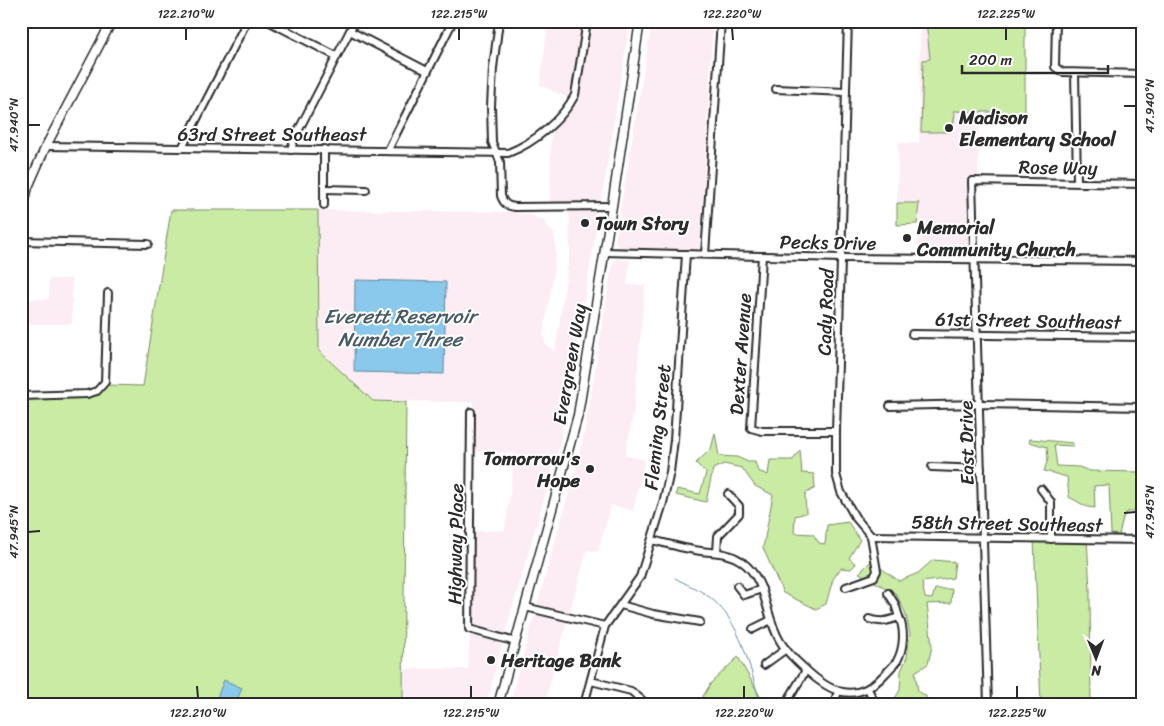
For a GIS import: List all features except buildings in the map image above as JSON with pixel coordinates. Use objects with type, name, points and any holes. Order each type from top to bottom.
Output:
[{"type":"main road","points":[[21,216],[25,185],[112,21]]},
{"type":"main road","name":"Evergreen Way","points":[[498,705],[576,422],[612,206],[640,21]]},
{"type":"street","points":[[182,148],[247,21]]},
{"type":"street","points":[[268,21],[336,56]]},
{"type":"street","points":[[291,150],[294,139],[354,21]]},
{"type":"street","points":[[388,150],[453,21]]},
{"type":"street","points":[[499,21],[493,68],[492,142],[500,162],[501,196],[507,206],[612,206]]},
{"type":"street","name":"63rd Street Southeast","points":[[46,146],[508,153],[521,148],[538,136],[570,105],[575,96],[587,21]]},
{"type":"street","points":[[705,254],[722,21]]},
{"type":"street","name":"Cady Road","points":[[846,587],[874,578],[877,571],[871,536],[855,517],[841,492],[836,474],[848,21]]},
{"type":"street","points":[[1056,21],[1055,67],[1062,72],[1143,74]]},
{"type":"street","points":[[350,31],[427,72]]},
{"type":"street","points":[[1075,73],[1077,182]]},
{"type":"street","points":[[776,89],[846,92]]},
{"type":"street","points":[[324,149],[324,205]]},
{"type":"street","name":"Rose Way","points":[[972,181],[1143,184]]},
{"type":"street","name":"East Drive","points":[[972,181],[988,705]]},
{"type":"street","points":[[324,189],[366,190]]},
{"type":"street","points":[[21,241],[148,244]]},
{"type":"street","name":"Pecks Drive","points":[[604,252],[842,258],[1143,261]]},
{"type":"street","name":"Fleming Street","points":[[584,705],[605,626],[640,576],[652,540],[670,472],[674,440],[686,254]]},
{"type":"street","name":"Dexter Avenue","points":[[762,256],[751,428],[762,431],[836,431]]},
{"type":"street","points":[[21,396],[87,394],[97,391],[105,382],[108,293]]},
{"type":"street","name":"61st Street Southeast","points":[[912,334],[1143,337]]},
{"type":"street","points":[[890,406],[980,404],[1143,407]]},
{"type":"street","name":"Highway Place","points":[[472,412],[469,629],[516,642]]},
{"type":"street","points":[[932,467],[981,469]]},
{"type":"street","points":[[1041,489],[1051,502],[1051,539]]},
{"type":"street","points":[[717,552],[718,536],[738,514],[739,506],[728,494]]},
{"type":"street","name":"58th Street Southeast","points":[[871,536],[1142,540]]},
{"type":"street","points":[[652,540],[701,551],[730,554],[741,561],[760,582],[770,620],[780,641],[813,677],[838,692],[853,693],[868,689],[897,661],[901,650],[903,632],[895,604],[888,593]]},
{"type":"street","points":[[1142,540],[1143,642]]},
{"type":"street","points":[[737,586],[744,595],[762,589]]},
{"type":"street","points":[[621,605],[653,614],[700,622]]},
{"type":"street","points":[[525,607],[605,626]]},
{"type":"street","points":[[869,619],[879,622],[899,617]]},
{"type":"street","points":[[753,629],[770,620]]},
{"type":"street","points":[[764,665],[786,649]]},
{"type":"street","points":[[790,697],[806,670]]},
{"type":"street","points":[[591,681],[631,691],[648,705]]},
{"type":"street","points":[[868,689],[876,705]]},
{"type":"street","points":[[834,705],[838,692]]},
{"type":"shaded area","points":[[548,21],[630,21],[602,198],[599,202],[550,203],[551,130],[576,102],[540,85]]},
{"type":"shaded area","points":[[652,21],[713,21],[700,246],[696,250],[621,250],[615,241]]},
{"type":"shaded area","name":"Madison Elementary School","points":[[920,21],[1025,21],[1025,113],[979,113],[978,178],[970,178],[969,254],[917,252],[919,204],[897,203],[898,143],[919,143]]},
{"type":"shaded area","points":[[318,210],[512,212],[532,215],[543,220],[554,234],[556,250],[543,336],[546,345],[555,351],[570,250],[569,211],[595,212],[598,217],[559,447],[486,705],[399,705],[403,697],[403,669],[468,669],[475,531],[505,530],[515,453],[475,452],[474,402],[373,401],[319,351]]},
{"type":"shaded area","points":[[616,259],[630,260],[627,285],[645,285],[634,412],[625,455],[645,460],[633,511],[611,505],[598,552],[587,550],[544,705],[509,705],[576,467],[586,424],[612,266]]},
{"type":"shaded area","points":[[49,279],[72,279],[72,324],[24,324],[24,299],[49,299]]},
{"type":"green space","points":[[926,21],[1025,21],[1025,113],[953,111],[955,114],[950,132],[921,132],[923,60],[930,59]]},
{"type":"green space","points":[[897,203],[919,203],[917,224],[897,225]]},
{"type":"green space","points":[[171,210],[318,210],[319,351],[373,401],[406,402],[403,697],[399,705],[21,705],[21,396],[97,391],[107,385],[143,386]]},
{"type":"green space","points":[[715,433],[719,456],[737,457],[748,462],[755,462],[758,471],[768,475],[770,460],[793,460],[800,450],[802,473],[814,474],[815,488],[805,494],[806,513],[795,516],[794,533],[813,534],[819,543],[825,544],[827,525],[848,522],[860,540],[849,558],[856,564],[851,569],[841,568],[833,579],[826,604],[816,609],[783,593],[763,548],[773,495],[755,486],[742,468],[724,464],[713,469],[706,502],[676,495],[677,489],[700,494],[706,473],[696,463],[711,449]]},
{"type":"green space","points":[[1030,439],[1073,443],[1073,446],[1054,445],[1057,466],[1079,467],[1090,471],[1143,472],[1143,512],[1127,512],[1123,518],[1119,535],[1111,534],[1109,485],[1094,486],[1095,508],[1087,507],[1069,497],[1067,477],[1044,471],[1048,459],[1047,447],[1029,442]]},
{"type":"green space","points":[[1034,539],[1087,539],[1090,590],[1091,705],[1041,705]]},
{"type":"green space","points":[[933,560],[955,562],[953,578],[922,582],[925,598],[932,599],[935,589],[952,589],[951,603],[927,604],[932,646],[928,664],[915,672],[918,691],[926,696],[926,705],[891,705],[900,690],[901,671],[907,657],[910,633],[905,612],[896,594],[859,573],[871,561],[899,581],[918,573]]},
{"type":"green space","points":[[738,657],[765,705],[703,705],[699,703],[711,683]]},
{"type":"water","name":"Everett Reservoir Number Three","points":[[355,280],[446,282],[444,374],[354,372]]},
{"type":"water","points":[[224,680],[242,688],[235,705],[214,705]]},
{"type":"waterway","points":[[675,578],[708,596],[720,606],[729,618],[743,646],[761,705]]},
{"type":"place","name":"Madison Elementary School","points":[[949,128]]},
{"type":"place","name":"Town Story","points":[[585,223]]},
{"type":"place","name":"Memorial Community Church","points":[[907,238]]},
{"type":"place","name":"Tomorrow's Hope","points":[[590,469]]},
{"type":"place","name":"Heritage Bank","points":[[491,660]]}]
